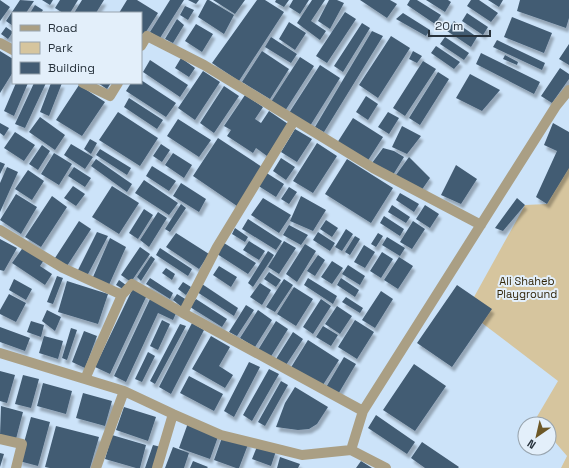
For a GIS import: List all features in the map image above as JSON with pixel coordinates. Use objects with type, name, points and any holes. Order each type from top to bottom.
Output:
[{"type":"street","points":[[142,44],[147,36],[204,64],[294,121],[373,168],[482,225]]},
{"type":"street","points":[[0,43],[12,49]]},
{"type":"street","points":[[84,84],[110,96],[117,84]]},
{"type":"street","points":[[351,450],[363,411],[556,106],[569,90]]},
{"type":"street","points":[[183,313],[217,247],[294,121]]},
{"type":"street","points":[[0,230],[63,268],[122,295]]},
{"type":"street","points":[[85,379],[122,295],[132,284],[363,411]]},
{"type":"street","points":[[0,353],[124,391],[220,435],[302,455],[351,450],[386,468]]},
{"type":"street","points":[[96,468],[124,391]]},
{"type":"street","points":[[157,468],[173,414]]},
{"type":"street","points":[[0,439],[22,444],[16,468]]},
{"type":"green space","name":"Ali Shaheb Playground","points":[[569,145],[569,468],[561,468],[567,456],[557,444],[557,416],[537,416],[558,381],[482,323],[474,297],[525,205],[547,204]]},
{"type":"building","points":[[0,0],[10,7],[0,21]]},
{"type":"building","points":[[20,0],[34,1],[27,12],[12,12]]},
{"type":"building","points":[[42,0],[53,0],[50,5]]},
{"type":"building","points":[[60,0],[78,0],[71,12],[61,12],[55,8]]},
{"type":"building","points":[[82,0],[104,0],[97,12],[75,12]]},
{"type":"building","points":[[127,0],[137,0],[158,13],[144,35],[142,34],[142,12],[120,12]]},
{"type":"building","points":[[170,0],[184,0],[160,38],[150,32]]},
{"type":"building","points":[[188,0],[199,0],[196,4]]},
{"type":"building","points":[[207,0],[234,15],[224,34],[198,17]]},
{"type":"building","points":[[213,0],[245,0],[235,14]]},
{"type":"building","points":[[257,0],[265,0],[284,12],[239,81],[212,63]]},
{"type":"building","points":[[276,0],[289,0],[284,7],[275,2]]},
{"type":"building","points":[[293,0],[309,0],[300,14],[289,7]]},
{"type":"building","points":[[312,0],[325,0],[311,21],[326,31],[320,40],[297,23]]},
{"type":"building","points":[[329,0],[337,0],[344,3],[330,29],[318,21]]},
{"type":"building","points":[[360,0],[390,0],[397,4],[387,18]]},
{"type":"building","points":[[410,0],[417,0],[441,15],[435,24],[407,5]]},
{"type":"building","points":[[426,0],[448,0],[451,2],[445,12]]},
{"type":"building","points":[[471,0],[479,0],[498,13],[491,22],[467,6]]},
{"type":"building","points":[[488,0],[503,0],[499,7]]},
{"type":"building","points":[[520,0],[569,0],[569,18],[566,28],[517,11]]},
{"type":"building","points":[[35,5],[43,10],[42,12],[31,12]]},
{"type":"building","points":[[185,6],[194,10],[188,20],[180,15]]},
{"type":"building","points":[[12,12],[12,25],[6,21]]},
{"type":"building","points":[[345,12],[356,19],[327,63],[316,56]]},
{"type":"building","points":[[403,13],[430,30],[426,36],[396,19]]},
{"type":"building","points":[[467,13],[488,27],[483,35],[462,21]]},
{"type":"building","points":[[512,17],[552,33],[544,53],[504,37]]},
{"type":"building","points":[[177,19],[184,25],[173,43],[165,39]]},
{"type":"building","points":[[454,21],[477,37],[471,47],[447,31]]},
{"type":"building","points":[[289,22],[306,33],[295,50],[279,39]]},
{"type":"building","points":[[362,23],[370,28],[343,72],[334,66]]},
{"type":"building","points":[[196,24],[213,34],[202,52],[185,41]]},
{"type":"building","points":[[6,27],[12,31],[8,39],[1,34]]},
{"type":"building","points":[[372,31],[383,36],[324,132],[315,127]]},
{"type":"building","points":[[391,36],[410,48],[378,98],[359,85]]},
{"type":"building","points":[[271,37],[297,54],[291,63],[265,47]]},
{"type":"building","points":[[445,37],[469,53],[464,60],[440,44]]},
{"type":"building","points":[[497,40],[545,63],[542,70],[493,47]]},
{"type":"building","points":[[569,44],[569,65],[559,59]]},
{"type":"building","points":[[436,46],[460,62],[454,69],[431,53]]},
{"type":"building","points":[[0,51],[12,58],[12,74],[0,93]]},
{"type":"building","points":[[262,51],[289,69],[270,99],[242,82]]},
{"type":"building","points":[[413,51],[422,56],[417,63],[409,59]]},
{"type":"building","points":[[481,53],[540,82],[534,94],[476,64]]},
{"type":"building","points":[[505,55],[518,62],[517,65],[503,59]]},
{"type":"building","points":[[300,57],[314,66],[285,111],[271,102]]},
{"type":"building","points":[[181,58],[195,68],[189,77],[175,68]]},
{"type":"building","points":[[150,60],[188,85],[180,97],[143,72]]},
{"type":"building","points":[[423,61],[436,69],[405,116],[393,108]]},
{"type":"building","points":[[320,65],[340,78],[310,126],[289,113]]},
{"type":"building","points":[[560,68],[569,74],[569,79],[552,103],[541,96]]},
{"type":"building","points":[[203,71],[220,82],[195,120],[178,108]]},
{"type":"building","points":[[438,72],[449,79],[420,125],[409,118]]},
{"type":"building","points":[[470,74],[500,90],[482,111],[456,98]]},
{"type":"building","points":[[142,81],[176,103],[166,117],[126,91],[130,84],[142,84]]},
{"type":"building","points":[[16,84],[28,84],[14,116],[4,111]]},
{"type":"building","points":[[34,84],[46,84],[25,128],[15,124]]},
{"type":"building","points":[[51,84],[62,84],[49,116],[40,112]]},
{"type":"building","points":[[100,84],[110,84],[107,89]]},
{"type":"building","points":[[79,85],[105,102],[82,136],[56,120]]},
{"type":"building","points":[[224,86],[239,96],[214,133],[200,123]]},
{"type":"building","points":[[245,95],[263,107],[255,119],[261,123],[269,111],[288,124],[267,156],[256,148],[253,153],[227,136],[231,130],[224,126]]},
{"type":"building","points":[[366,96],[378,104],[368,120],[356,112]]},
{"type":"building","points":[[129,98],[163,120],[157,129],[124,107]]},
{"type":"building","points":[[118,112],[158,138],[140,166],[99,140]]},
{"type":"building","points":[[388,112],[399,118],[389,134],[378,127]]},
{"type":"building","points":[[40,117],[65,135],[55,150],[29,132]]},
{"type":"building","points":[[353,118],[383,137],[367,162],[337,143]]},
{"type":"building","points":[[178,119],[211,140],[199,157],[167,136]]},
{"type":"building","points":[[0,123],[9,128],[4,136],[0,133]]},
{"type":"building","points":[[553,123],[569,132],[569,168],[547,204],[536,197],[557,151],[544,145]]},
{"type":"building","points":[[402,126],[421,136],[407,154],[392,147]]},
{"type":"building","points":[[295,129],[312,139],[297,162],[281,152]]},
{"type":"building","points":[[15,132],[35,145],[24,161],[4,148]]},
{"type":"building","points":[[218,138],[262,167],[237,206],[193,176]]},
{"type":"building","points":[[90,139],[97,143],[91,154],[84,149]]},
{"type":"building","points":[[317,143],[337,156],[313,193],[293,181]]},
{"type":"building","points":[[71,144],[93,157],[85,169],[64,155]]},
{"type":"building","points":[[161,144],[170,150],[162,162],[153,156]]},
{"type":"building","points":[[42,145],[50,151],[38,170],[29,164]]},
{"type":"building","points":[[383,148],[394,151],[404,157],[393,175],[372,163]]},
{"type":"building","points":[[100,149],[131,168],[127,175],[96,155]]},
{"type":"building","points":[[54,153],[72,164],[59,185],[41,174]]},
{"type":"building","points":[[173,153],[192,165],[184,178],[165,165]]},
{"type":"building","points":[[409,157],[430,178],[421,191],[396,175]]},
{"type":"building","points":[[281,158],[295,167],[286,180],[273,171]]},
{"type":"building","points":[[96,159],[132,184],[127,192],[91,166]]},
{"type":"building","points":[[347,159],[393,188],[371,223],[325,194]]},
{"type":"building","points":[[0,162],[5,164],[0,174]]},
{"type":"building","points":[[456,165],[477,179],[461,204],[441,195]]},
{"type":"building","points":[[152,166],[176,181],[169,191],[146,176]]},
{"type":"building","points":[[7,167],[18,172],[0,212],[0,183]]},
{"type":"building","points":[[74,167],[91,178],[85,187],[68,176]]},
{"type":"building","points":[[28,170],[44,181],[32,200],[15,189]]},
{"type":"building","points":[[265,172],[284,184],[276,197],[257,185]]},
{"type":"building","points":[[144,180],[178,203],[169,215],[135,193]]},
{"type":"building","points":[[181,183],[206,199],[199,212],[173,196]]},
{"type":"building","points":[[73,186],[85,194],[76,206],[64,198]]},
{"type":"building","points":[[112,186],[139,203],[119,234],[92,217]]},
{"type":"building","points":[[289,187],[297,192],[289,204],[281,199]]},
{"type":"building","points":[[400,193],[419,204],[414,212],[396,200]]},
{"type":"building","points":[[16,194],[37,207],[21,234],[0,220]]},
{"type":"building","points":[[52,196],[67,207],[41,247],[25,237]]},
{"type":"building","points":[[301,196],[326,210],[313,231],[290,221]]},
{"type":"building","points":[[263,198],[291,215],[279,233],[251,215]]},
{"type":"building","points":[[517,198],[525,205],[503,231],[495,228]]},
{"type":"building","points":[[181,204],[186,208],[170,232],[165,229]]},
{"type":"building","points":[[392,205],[410,217],[406,223],[388,212]]},
{"type":"building","points":[[425,205],[439,214],[430,228],[416,219]]},
{"type":"building","points":[[144,209],[153,215],[138,239],[129,233]]},
{"type":"building","points":[[158,212],[167,218],[149,247],[140,240]]},
{"type":"building","points":[[384,216],[404,229],[400,236],[380,223]]},
{"type":"building","points":[[248,219],[282,241],[276,250],[242,229]]},
{"type":"building","points":[[326,220],[338,228],[332,237],[320,229]]},
{"type":"building","points":[[79,221],[91,229],[67,266],[55,258]]},
{"type":"building","points":[[413,221],[425,229],[412,249],[400,242]]},
{"type":"building","points":[[289,225],[308,235],[301,245],[283,235]]},
{"type":"building","points":[[235,228],[248,237],[245,242],[232,234]]},
{"type":"building","points":[[346,229],[353,234],[342,251],[335,247]]},
{"type":"building","points":[[97,232],[108,236],[87,276],[78,270]]},
{"type":"building","points":[[318,232],[335,243],[330,251],[313,240]]},
{"type":"building","points":[[176,233],[209,254],[199,269],[166,247]]},
{"type":"building","points":[[378,233],[383,236],[376,247],[371,244]]},
{"type":"building","points":[[355,236],[360,239],[350,255],[345,252]]},
{"type":"building","points":[[387,237],[405,248],[400,256],[382,245]]},
{"type":"building","points":[[110,238],[126,247],[108,287],[93,277]]},
{"type":"building","points":[[0,239],[17,248],[4,271],[0,270]]},
{"type":"building","points":[[249,241],[265,251],[259,260],[243,250]]},
{"type":"building","points":[[284,241],[296,248],[279,274],[268,267]]},
{"type":"building","points":[[224,243],[256,263],[248,274],[217,254]]},
{"type":"building","points":[[305,244],[316,251],[297,282],[286,274]]},
{"type":"building","points":[[364,245],[375,252],[365,268],[354,262]]},
{"type":"building","points":[[24,246],[44,260],[40,266],[52,274],[45,285],[12,263]]},
{"type":"building","points":[[140,247],[150,254],[131,282],[121,275]]},
{"type":"building","points":[[160,248],[192,269],[188,276],[156,255]]},
{"type":"building","points":[[268,251],[274,255],[253,287],[248,283]]},
{"type":"building","points":[[382,252],[393,259],[381,278],[370,271]]},
{"type":"building","points":[[318,255],[325,260],[315,276],[307,271]]},
{"type":"building","points":[[151,256],[155,259],[141,281],[137,277]]},
{"type":"building","points":[[399,257],[413,266],[398,289],[384,280]]},
{"type":"building","points":[[332,261],[343,268],[332,284],[321,277]]},
{"type":"building","points":[[348,265],[365,276],[360,285],[342,274]]},
{"type":"building","points":[[219,266],[237,277],[231,287],[213,275]]},
{"type":"building","points":[[166,268],[175,274],[172,280],[162,273]]},
{"type":"building","points":[[269,272],[281,280],[276,287],[264,279]]},
{"type":"building","points":[[57,276],[63,278],[53,304],[47,302]]},
{"type":"building","points":[[150,278],[173,293],[170,299],[146,284]]},
{"type":"building","points":[[308,278],[337,296],[333,304],[304,285]]},
{"type":"building","points":[[341,278],[359,290],[355,297],[337,285]]},
{"type":"building","points":[[14,279],[32,289],[26,300],[9,290]]},
{"type":"building","points":[[284,279],[293,285],[275,312],[266,307]]},
{"type":"building","points":[[119,280],[126,285],[123,289],[116,285]]},
{"type":"building","points":[[67,281],[108,294],[98,324],[58,312]]},
{"type":"building","points":[[183,282],[191,287],[186,295],[178,289]]},
{"type":"building","points":[[260,283],[271,290],[262,305],[250,297]]},
{"type":"building","points":[[202,284],[238,308],[234,316],[197,292]]},
{"type":"building","points":[[457,285],[492,309],[452,367],[417,343]]},
{"type":"building","points":[[294,287],[313,299],[296,326],[277,314]]},
{"type":"building","points":[[133,288],[147,295],[110,374],[95,367]]},
{"type":"building","points":[[381,291],[393,299],[375,328],[362,320]]},
{"type":"building","points":[[9,294],[26,303],[16,322],[0,314],[0,310]]},
{"type":"building","points":[[177,294],[187,300],[182,307],[173,300]]},
{"type":"building","points":[[346,297],[363,308],[360,313],[342,302]]},
{"type":"building","points":[[150,299],[177,311],[173,320],[158,313],[126,382],[114,376]]},
{"type":"building","points":[[196,299],[227,319],[222,327],[190,307]]},
{"type":"building","points":[[321,299],[331,306],[313,334],[303,327]]},
{"type":"building","points":[[246,305],[254,310],[237,336],[229,332]]},
{"type":"building","points":[[337,306],[352,316],[340,334],[325,324]]},
{"type":"building","points":[[47,310],[61,317],[55,331],[42,321]]},
{"type":"building","points":[[258,310],[272,320],[255,347],[240,338]]},
{"type":"building","points":[[162,320],[170,324],[158,350],[150,346]]},
{"type":"building","points":[[355,320],[374,332],[357,359],[338,347]]},
{"type":"building","points":[[31,321],[44,325],[41,337],[27,332]]},
{"type":"building","points":[[276,321],[288,329],[270,358],[258,350]]},
{"type":"building","points":[[192,323],[204,330],[171,394],[159,387]]},
{"type":"building","points":[[180,324],[186,326],[155,384],[150,381]]},
{"type":"building","points":[[323,326],[338,335],[331,346],[316,337]]},
{"type":"building","points":[[0,327],[30,338],[25,351],[0,342]]},
{"type":"building","points":[[71,328],[77,330],[67,360],[62,358]]},
{"type":"building","points":[[84,331],[97,336],[85,368],[72,362]]},
{"type":"building","points":[[293,332],[303,339],[286,365],[276,359]]},
{"type":"building","points":[[44,336],[63,341],[58,359],[39,353]]},
{"type":"building","points":[[211,336],[230,347],[219,366],[233,375],[225,388],[192,369]]},
{"type":"building","points":[[308,340],[339,360],[321,388],[290,369]]},
{"type":"building","points":[[148,352],[155,356],[142,382],[135,379]]},
{"type":"building","points":[[344,357],[356,364],[337,396],[325,389]]},
{"type":"building","points":[[249,362],[260,367],[234,417],[224,411]]},
{"type":"building","points":[[414,364],[446,386],[415,431],[383,410]]},
{"type":"building","points":[[269,369],[279,374],[252,421],[243,415]]},
{"type":"building","points":[[0,371],[15,375],[7,403],[0,401]]},
{"type":"building","points":[[23,375],[39,379],[31,408],[15,404]]},
{"type":"building","points":[[189,376],[223,394],[214,411],[180,393]]},
{"type":"building","points":[[281,381],[288,385],[265,426],[258,422]]},
{"type":"building","points":[[43,383],[72,391],[66,414],[37,406]]},
{"type":"building","points":[[295,387],[328,407],[317,424],[309,429],[298,430],[276,427],[285,403]]},
{"type":"building","points":[[83,393],[112,401],[105,426],[76,418]]},
{"type":"building","points":[[1,406],[23,412],[16,439],[0,435]]},
{"type":"building","points":[[124,407],[156,417],[148,441],[116,430]]},
{"type":"building","points":[[376,415],[415,442],[407,454],[368,428]]},
{"type":"building","points":[[31,417],[50,422],[38,466],[19,461]]},
{"type":"building","points":[[188,423],[219,434],[210,459],[179,448]]},
{"type":"building","points":[[56,426],[99,437],[90,468],[45,467]]},
{"type":"building","points":[[224,432],[249,442],[239,468],[214,460]]},
{"type":"building","points":[[112,435],[146,445],[140,468],[105,459]]},
{"type":"building","points":[[422,442],[459,467],[425,468],[411,458]]},
{"type":"building","points":[[258,444],[276,451],[271,466],[252,459]]},
{"type":"building","points":[[153,445],[161,447],[154,468],[145,468]]},
{"type":"building","points":[[173,447],[189,453],[184,468],[165,468]]},
{"type":"building","points":[[0,453],[4,454],[0,467]]},
{"type":"building","points":[[280,457],[300,464],[298,468],[277,468]]},
{"type":"building","points":[[193,461],[208,467],[190,468]]},
{"type":"building","points":[[361,461],[372,468],[356,468]]}]
